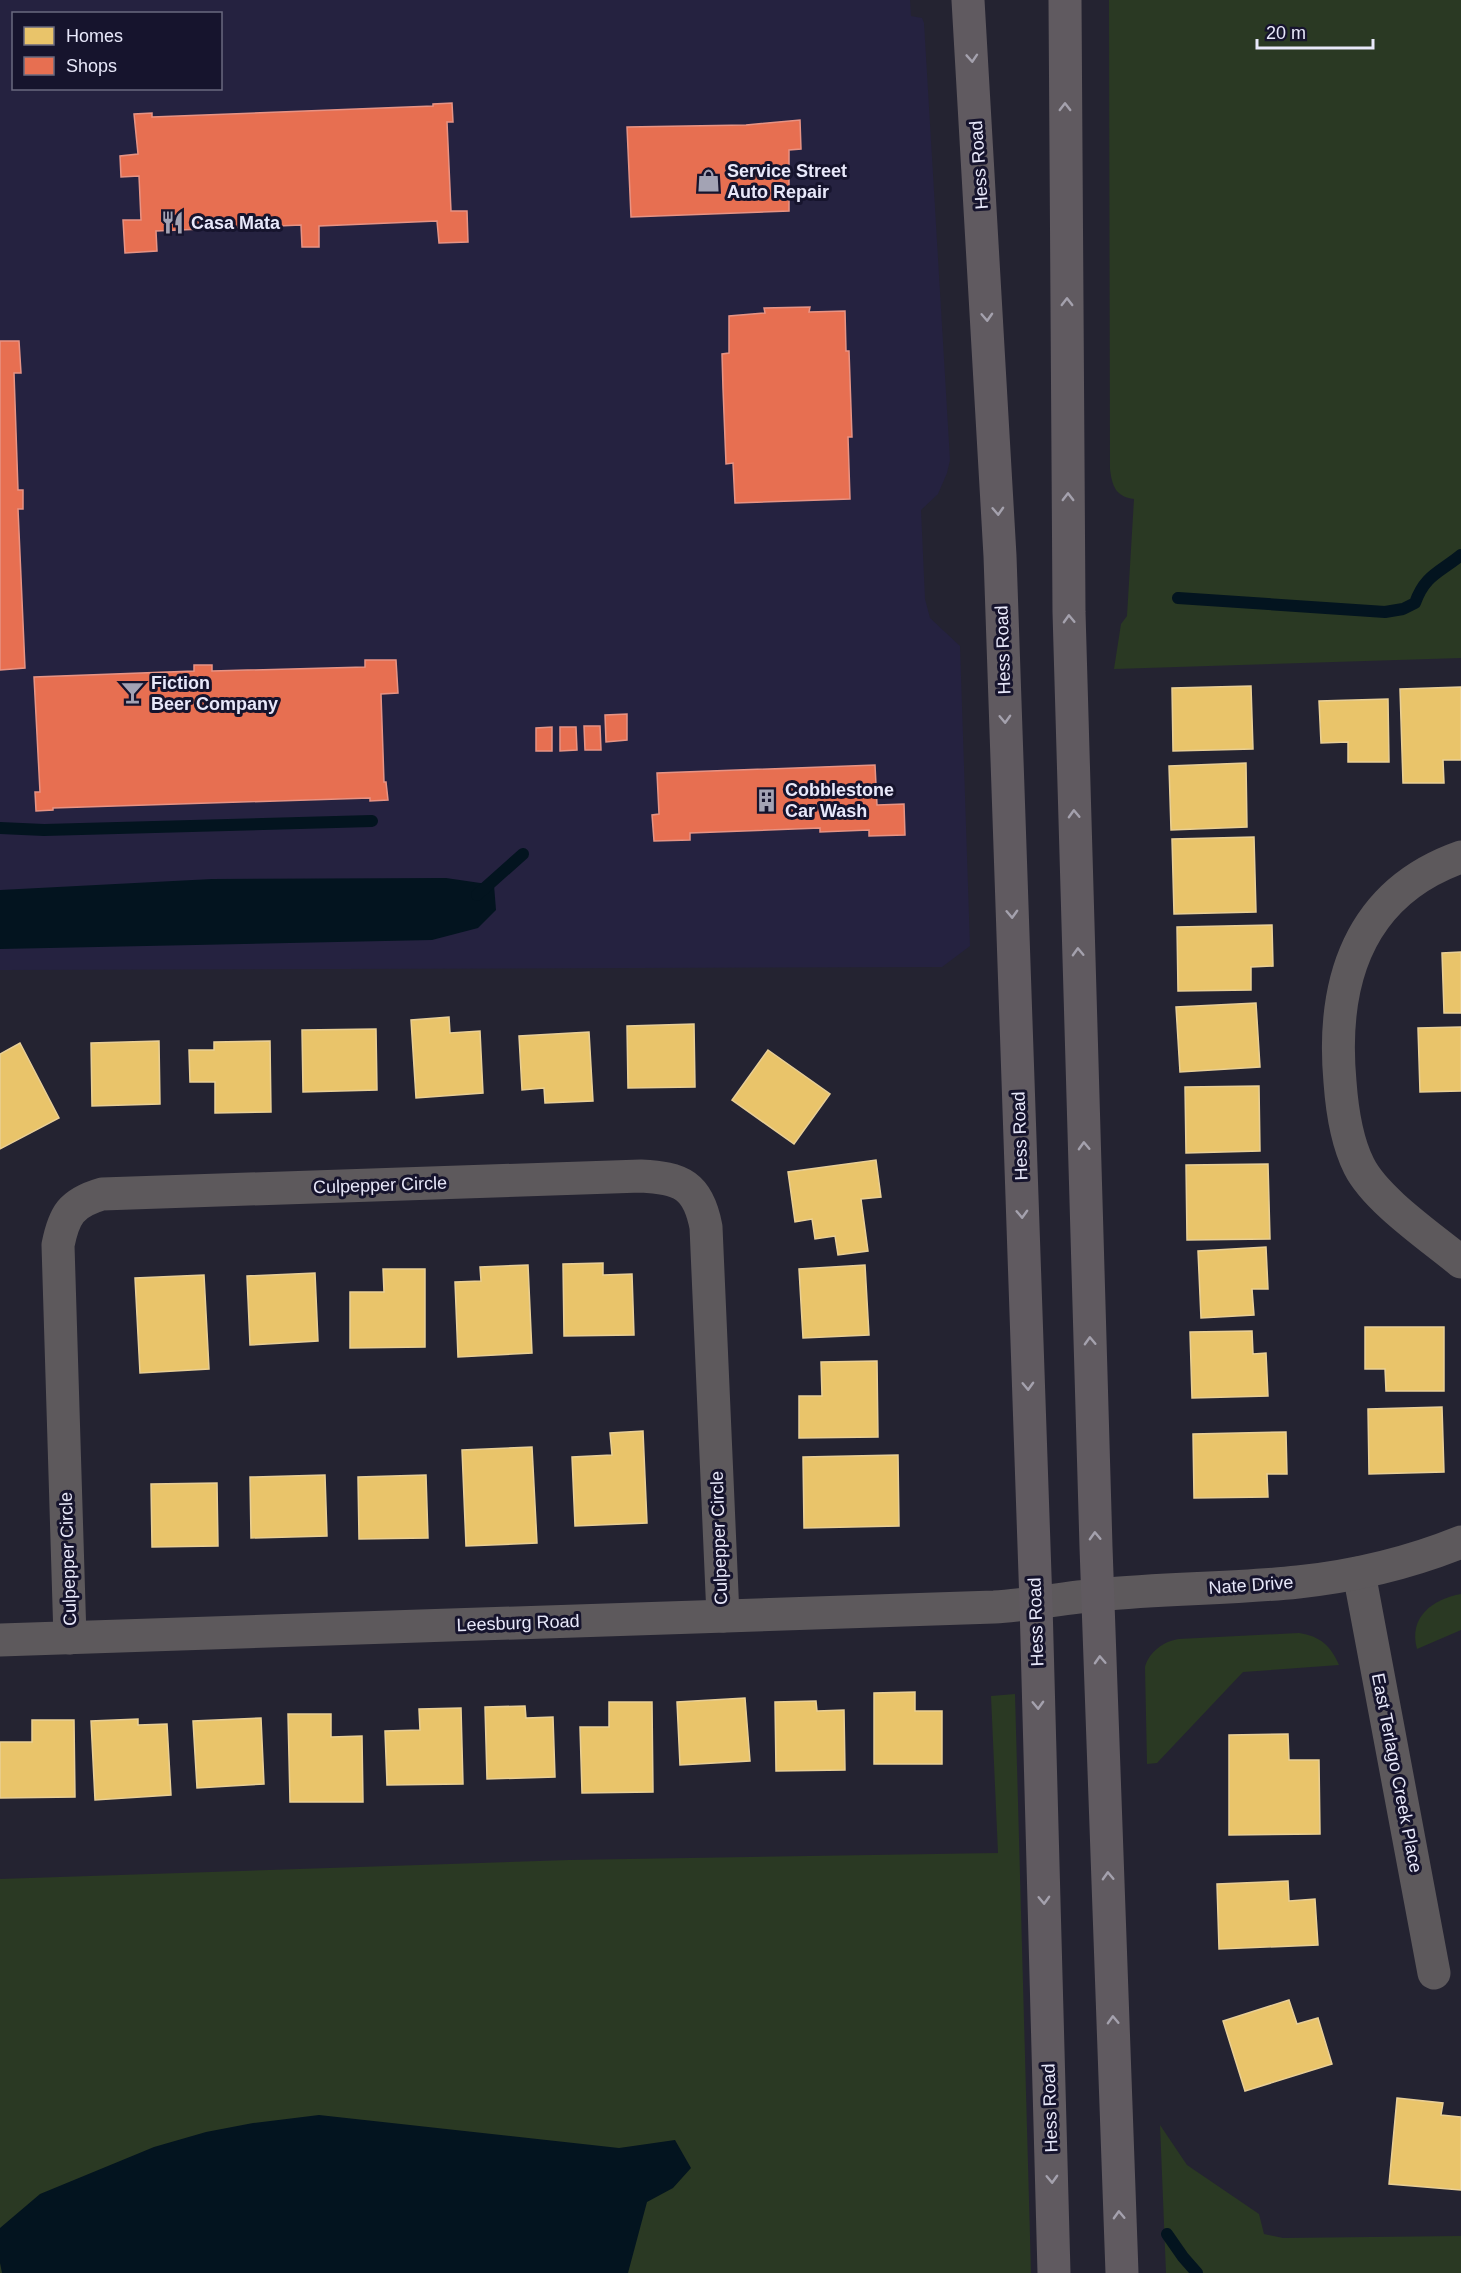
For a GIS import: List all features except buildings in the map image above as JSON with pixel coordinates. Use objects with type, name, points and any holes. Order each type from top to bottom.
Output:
[{"type":"main road","name":"Hess Road","points":[[968,0],[1000,556],[1036,1604],[1054,2273]]},
{"type":"main road","points":[[1065,0],[1068,567],[1097,1595],[1122,2273]]},
{"type":"street","points":[[1461,857],[1439,866],[1405,888],[1379,913],[1363,936],[1346,981],[1339,1025],[1338,1059],[1344,1117],[1359,1166],[1384,1198],[1461,1262]]},
{"type":"street","name":"Culpepper Circle","points":[[70,1638],[58,1245],[62,1223],[83,1199],[102,1194],[617,1176],[668,1177],[682,1184],[703,1207],[706,1227],[723,1616]]},
{"type":"street","name":"Nate Drive","points":[[1036,1604],[1097,1595],[1270,1585],[1359,1573],[1408,1560],[1461,1542]]},
{"type":"street","name":"East Terlago Creek Place","points":[[1359,1573],[1434,1973]]},
{"type":"street","name":"Leesburg Road","points":[[0,1640],[1036,1604]]},
{"type":"shaded area","points":[[0,0],[910,0],[911,16],[922,18],[924,23],[950,460],[938,494],[921,510],[925,599],[930,618],[960,646],[970,946],[942,967],[0,970]]},
{"type":"green space","points":[[1109,0],[1461,0],[1461,658],[1114,669],[1121,624],[1127,616],[1134,499],[1123,496],[1116,490],[1110,469]]},
{"type":"green space","points":[[1461,1594],[1461,1630],[1417,1649],[1416,1628],[1425,1611],[1441,1600]]},
{"type":"green space","points":[[1299,1633],[1319,1639],[1324,1643],[1339,1665],[1243,1672],[1157,1763],[1147,1764],[1145,1667],[1158,1648],[1179,1639]]},
{"type":"green space","points":[[1015,1694],[1031,2273],[0,2273],[0,1879],[569,1860],[998,1853],[991,1696]]},
{"type":"green space","points":[[1160,2125],[1187,2165],[1259,2214],[1264,2234],[1283,2238],[1461,2236],[1461,2273],[1166,2273]]},
{"type":"water","points":[[446,878],[494,885],[496,910],[478,928],[432,940],[0,949],[0,890],[212,879]]},
{"type":"water","points":[[319,2115],[619,2148],[675,2140],[691,2168],[673,2188],[647,2202],[628,2273],[2,2273],[0,2228],[40,2194],[154,2147],[206,2132],[253,2123]]},
{"type":"waterway","points":[[1178,598],[1385,612],[1403,609],[1415,603],[1428,580],[1461,555]]},
{"type":"waterway","points":[[0,828],[44,830],[372,821]]},
{"type":"waterway","points":[[477,895],[523,854]]},
{"type":"waterway","points":[[1167,2234],[1197,2273]]},
{"type":"place","name":"Service Street Auto Repair","points":[[709,181]]},
{"type":"place","name":"Casa Mata","points":[[173,223]]},
{"type":"place","name":"Fiction Beer Company","points":[[133,693]]},
{"type":"place","name":"Cobblestone Car Wash","points":[[767,800]]}]
